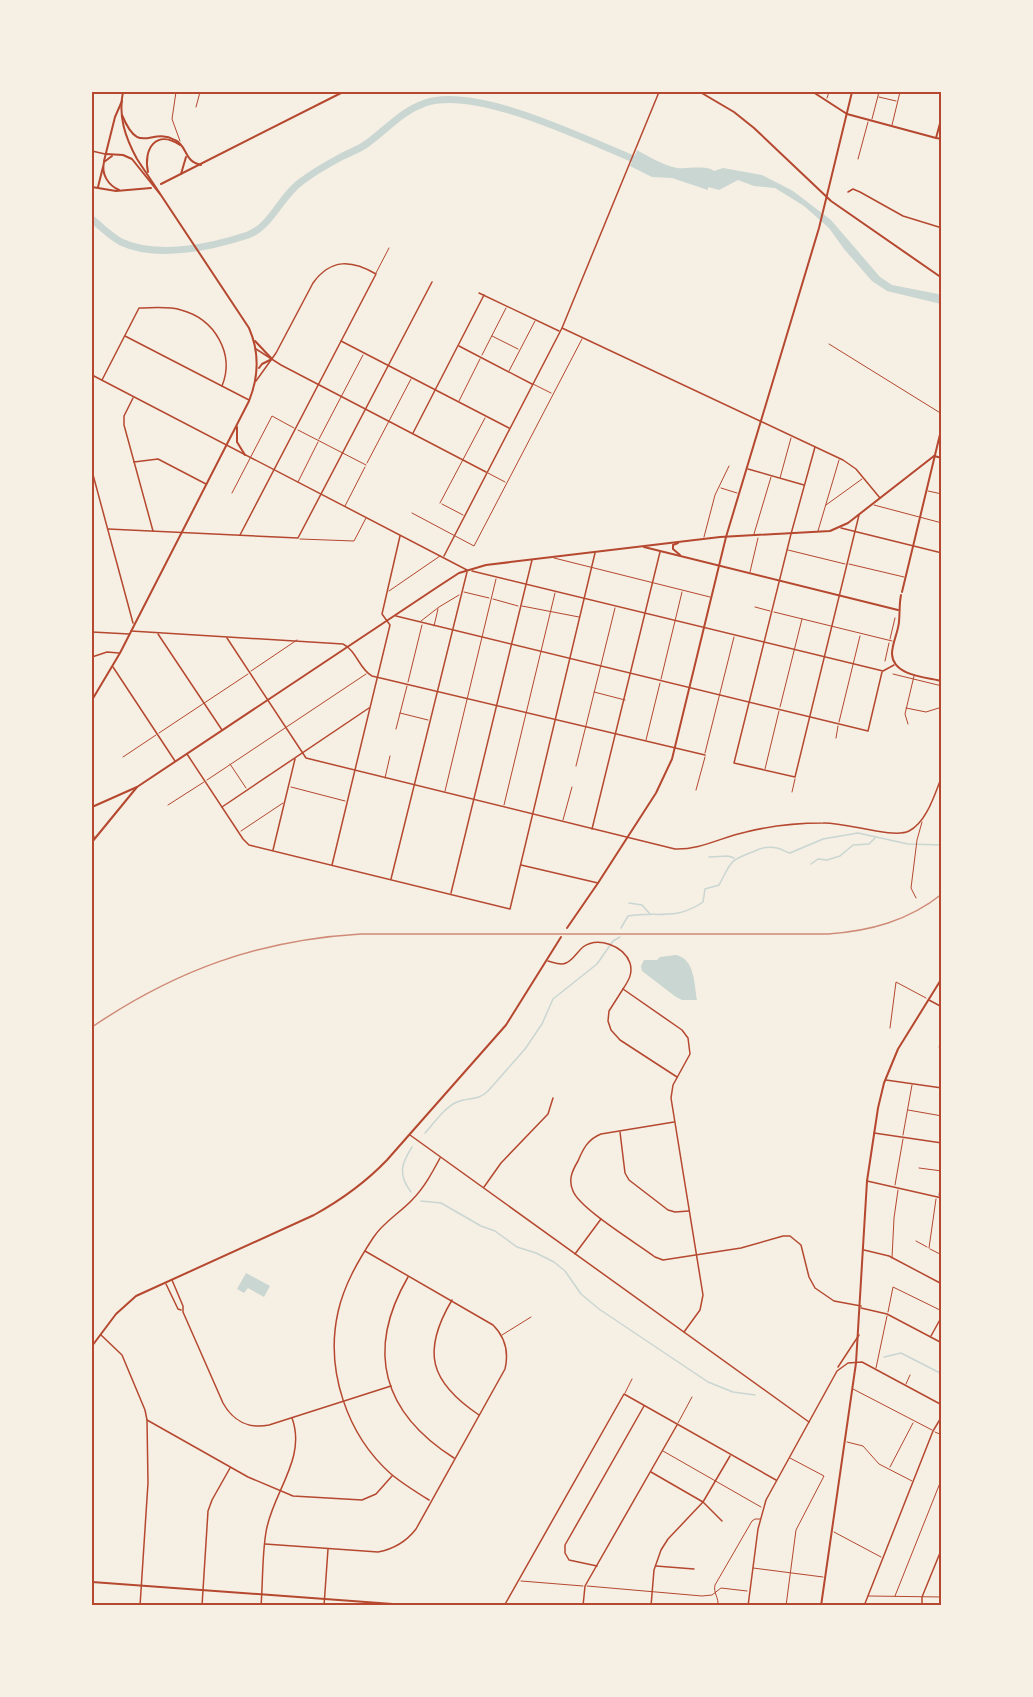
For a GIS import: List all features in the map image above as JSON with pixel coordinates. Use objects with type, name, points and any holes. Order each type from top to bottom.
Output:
[{"type":"main road","points":[[123,92],[121,112],[128,140],[148,176],[227,294],[258,346],[272,360],[260,365],[257,370]]},
{"type":"main road","points":[[161,184],[343,92]]},
{"type":"main road","points":[[700,92],[734,112],[754,128],[831,201],[942,278]]},
{"type":"main road","points":[[813,92],[847,114],[942,139]]},
{"type":"main road","points":[[567,928],[660,788],[675,748],[726,537],[819,228],[852,92]]},
{"type":"main road","points":[[97,189],[112,128],[122,101]]},
{"type":"main road","points":[[121,112],[130,132],[135,136],[144,139],[170,137],[182,145],[191,161],[201,165]]},
{"type":"main road","points":[[936,138],[942,116]]},
{"type":"main road","points":[[148,176],[147,151],[153,144],[160,140],[169,140],[182,145]]},
{"type":"main road","points":[[106,154],[132,159],[148,176]]},
{"type":"main road","points":[[181,175],[186,154]]},
{"type":"main road","points":[[118,156],[106,159],[103,166],[105,177],[110,185],[125,191]]},
{"type":"main road","points":[[92,188],[125,191],[151,188]]},
{"type":"main road","points":[[92,700],[120,653],[249,401],[256,381],[258,365],[253,337]]},
{"type":"main road","points":[[237,425],[237,442],[245,455]]},
{"type":"main road","points":[[942,426],[898,610],[899,621],[892,656],[895,665],[903,670],[942,681]]},
{"type":"main road","points":[[934,456],[942,458]]},
{"type":"main road","points":[[92,807],[137,787],[457,574],[486,565],[532,559],[704,539],[818,533],[841,528],[934,456]]},
{"type":"main road","points":[[685,557],[676,553],[673,545],[690,541]]},
{"type":"main road","points":[[641,546],[898,610]]},
{"type":"main road","points":[[92,842],[137,787]]},
{"type":"main road","points":[[92,830],[94,839]]},
{"type":"main road","points":[[92,1346],[128,1302],[143,1292],[290,1227],[333,1205],[375,1172],[506,1025],[561,937]]},
{"type":"main road","points":[[821,1605],[856,1363],[867,1181],[873,1133],[885,1080],[901,1042],[942,978]]},
{"type":"main road","points":[[92,1582],[420,1605]]},
{"type":"street","points":[[442,557],[562,328],[659,92]]},
{"type":"street","points":[[92,151],[106,154]]},
{"type":"street","points":[[848,192],[853,189],[903,216],[942,228]]},
{"type":"street","points":[[240,536],[376,274],[352,264],[340,264],[325,271],[313,283],[272,360],[256,381]]},
{"type":"street","points":[[108,529],[298,538],[432,282]]},
{"type":"street","points":[[479,293],[560,331]]},
{"type":"street","points":[[412,434],[484,295]]},
{"type":"street","points":[[102,381],[139,308],[182,310],[207,323],[220,340],[227,358],[226,374],[222,386]]},
{"type":"street","points":[[562,328],[839,458],[853,466],[880,498]]},
{"type":"street","points":[[125,336],[249,401]]},
{"type":"street","points":[[341,341],[510,429]]},
{"type":"street","points":[[458,345],[533,384]]},
{"type":"street","points":[[256,349],[318,385],[487,472]]},
{"type":"street","points":[[92,375],[467,570],[883,671],[895,665]]},
{"type":"street","points":[[133,397],[125,410],[123,420],[153,531]]},
{"type":"street","points":[[815,447],[779,580],[734,763],[795,777],[859,514]]},
{"type":"street","points":[[134,462],[158,459],[207,484]]},
{"type":"street","points":[[746,468],[804,485]]},
{"type":"street","points":[[92,471],[134,624]]},
{"type":"street","points":[[841,528],[942,553]]},
{"type":"street","points":[[332,866],[390,625],[382,614],[400,535]]},
{"type":"street","points":[[592,829],[660,551]]},
{"type":"street","points":[[187,754],[238,833],[249,845],[510,909],[595,552]]},
{"type":"street","points":[[451,894],[532,559]]},
{"type":"street","points":[[391,880],[467,570]]},
{"type":"street","points":[[394,615],[868,731],[883,671]]},
{"type":"street","points":[[92,632],[338,643],[349,647],[368,673],[377,677],[705,755]]},
{"type":"street","points":[[158,634],[222,731]]},
{"type":"street","points":[[227,638],[306,759],[628,838],[683,849],[700,847],[759,829],[811,823],[840,823],[900,834],[913,829],[923,816],[942,776]]},
{"type":"street","points":[[92,657],[107,652],[120,653]]},
{"type":"street","points":[[112,666],[175,762]]},
{"type":"street","points":[[222,807],[370,708]]},
{"type":"street","points":[[272,852],[295,758]]},
{"type":"street","points":[[520,864],[598,883]]},
{"type":"street","points":[[548,960],[563,964],[593,943],[615,947],[627,956],[631,969],[630,978],[609,1011],[608,1021],[611,1030],[620,1040],[677,1077]]},
{"type":"street","points":[[623,989],[682,1030],[690,1042],[688,1058],[671,1091],[703,1300],[699,1311],[684,1332]]},
{"type":"street","points":[[928,999],[942,1007]]},
{"type":"street","points":[[885,1080],[942,1088]]},
{"type":"street","points":[[483,1188],[503,1161],[548,1114],[553,1098]]},
{"type":"street","points":[[675,1122],[601,1134],[589,1141],[572,1174],[572,1189],[577,1198],[659,1259],[667,1260],[741,1248],[783,1236],[794,1238],[801,1245],[809,1278],[815,1288],[834,1301],[887,1314],[942,1343]]},
{"type":"street","points":[[620,1131],[626,1173],[632,1183],[668,1210],[689,1211]]},
{"type":"street","points":[[873,1133],[942,1143]]},
{"type":"street","points":[[410,1135],[809,1422]]},
{"type":"street","points":[[431,1500],[392,1475],[365,1444],[343,1402],[335,1364],[336,1323],[345,1291],[365,1251],[380,1229],[420,1192],[441,1158]]},
{"type":"street","points":[[867,1181],[939,1197]]},
{"type":"street","points":[[575,1254],[601,1218]]},
{"type":"street","points":[[864,1250],[885,1254],[942,1284]]},
{"type":"street","points":[[265,1544],[378,1551],[396,1546],[412,1534],[505,1369],[507,1352],[502,1335],[488,1321],[365,1251]]},
{"type":"street","points":[[408,1276],[394,1303],[386,1331],[385,1357],[391,1386],[401,1408],[416,1429],[454,1458]]},
{"type":"street","points":[[171,1279],[183,1306],[182,1311]]},
{"type":"street","points":[[165,1282],[178,1309],[182,1311],[223,1403],[241,1422],[258,1426],[269,1425],[391,1386]]},
{"type":"street","points":[[452,1300],[436,1333],[434,1349],[436,1363],[440,1376],[451,1394],[480,1415]]},
{"type":"street","points":[[930,1338],[942,1316]]},
{"type":"street","points":[[101,1334],[122,1355],[147,1420],[148,1483],[140,1605]]},
{"type":"street","points":[[748,1605],[763,1508],[776,1480],[859,1335]]},
{"type":"street","points":[[837,1371],[848,1363],[862,1362],[942,1405]]},
{"type":"street","points":[[504,1605],[624,1394],[776,1480]]},
{"type":"street","points":[[597,1566],[569,1560],[565,1553],[565,1545],[644,1406]]},
{"type":"street","points":[[864,1605],[933,1431],[942,1416]]},
{"type":"street","points":[[261,1605],[267,1526],[297,1444],[292,1418]]},
{"type":"street","points":[[147,1420],[230,1467],[280,1491],[300,1497],[362,1500],[376,1494],[392,1475]]},
{"type":"street","points":[[583,1605],[585,1586],[678,1425]]},
{"type":"street","points":[[651,1605],[655,1566],[661,1550],[668,1539],[703,1502],[731,1455]]},
{"type":"street","points":[[202,1605],[208,1511],[230,1467]]},
{"type":"street","points":[[651,1472],[703,1502],[722,1521]]},
{"type":"street","points":[[922,1605],[922,1597],[942,1548]]},
{"type":"street","points":[[324,1605],[328,1549]]},
{"type":"street","points":[[655,1566],[694,1569]]},
{"type":"lane","points":[[176,92],[171,119],[182,145]]},
{"type":"lane","points":[[196,107],[200,92]]},
{"type":"lane","points":[[826,101],[828,92]]},
{"type":"lane","points":[[858,159],[879,92]]},
{"type":"lane","points":[[892,126],[900,92]]},
{"type":"lane","points":[[878,97],[898,102]]},
{"type":"lane","points":[[376,274],[389,248]]},
{"type":"lane","points":[[458,402],[507,306]]},
{"type":"lane","points":[[509,372],[535,320]]},
{"type":"lane","points":[[491,336],[520,350]]},
{"type":"lane","points":[[412,513],[474,546],[582,338]]},
{"type":"lane","points":[[829,344],[942,414]]},
{"type":"lane","points":[[298,482],[364,353]]},
{"type":"lane","points":[[345,506],[412,377]]},
{"type":"lane","points":[[533,384],[553,394]]},
{"type":"lane","points":[[232,493],[272,416],[366,465]]},
{"type":"lane","points":[[440,503],[486,416]]},
{"type":"lane","points":[[780,478],[792,436]]},
{"type":"lane","points":[[818,533],[839,458]]},
{"type":"lane","points":[[704,539],[719,487],[729,466]]},
{"type":"lane","points":[[487,472],[507,483]]},
{"type":"lane","points":[[754,536],[771,476]]},
{"type":"lane","points":[[825,506],[864,478]]},
{"type":"lane","points":[[719,487],[739,493]]},
{"type":"lane","points":[[926,490],[942,494]]},
{"type":"lane","points":[[436,501],[464,516]]},
{"type":"lane","points":[[872,505],[942,523]]},
{"type":"lane","points":[[298,538],[354,541],[366,517]]},
{"type":"lane","points":[[750,573],[759,536]]},
{"type":"lane","points":[[787,550],[906,577]]},
{"type":"lane","points":[[387,592],[442,557]]},
{"type":"lane","points":[[550,557],[712,598]]},
{"type":"lane","points":[[444,792],[497,577]]},
{"type":"lane","points":[[646,741],[682,590]]},
{"type":"lane","points":[[503,807],[556,591]]},
{"type":"lane","points":[[462,592],[580,617]]},
{"type":"lane","points":[[396,729],[422,619],[457,595],[461,596]]},
{"type":"lane","points":[[576,766],[616,606]]},
{"type":"lane","points":[[434,626],[439,607]]},
{"type":"lane","points":[[755,608],[894,642]]},
{"type":"lane","points":[[885,660],[895,618]]},
{"type":"lane","points":[[765,770],[802,619]]},
{"type":"lane","points":[[836,738],[861,634]]},
{"type":"lane","points":[[696,790],[734,635]]},
{"type":"lane","points":[[123,757],[297,640]]},
{"type":"lane","points":[[168,806],[368,673]]},
{"type":"lane","points":[[893,674],[942,686]]},
{"type":"lane","points":[[908,724],[905,714],[914,674]]},
{"type":"lane","points":[[594,692],[625,700]]},
{"type":"lane","points":[[906,708],[926,712],[942,707]]},
{"type":"lane","points":[[400,713],[430,721]]},
{"type":"lane","points":[[385,778],[390,756]]},
{"type":"lane","points":[[230,764],[247,790]]},
{"type":"lane","points":[[792,792],[795,777]]},
{"type":"lane","points":[[288,787],[347,801]]},
{"type":"lane","points":[[562,822],[572,787]]},
{"type":"lane","points":[[238,833],[284,802]]},
{"type":"lane","points":[[916,898],[911,888],[917,840],[923,816]]},
{"type":"lane","points":[[890,1028],[896,982],[928,999]]},
{"type":"lane","points":[[895,1187],[913,1084]]},
{"type":"lane","points":[[907,1110],[942,1116]]},
{"type":"lane","points":[[919,1168],[942,1172]]},
{"type":"lane","points":[[929,1248],[942,1176]]},
{"type":"lane","points":[[892,1258],[894,1218],[899,1188]]},
{"type":"lane","points":[[915,1241],[942,1255]]},
{"type":"lane","points":[[875,1369],[893,1287],[942,1311]]},
{"type":"lane","points":[[502,1335],[531,1317]]},
{"type":"lane","points":[[905,1385],[910,1375]]},
{"type":"lane","points":[[624,1394],[632,1379]]},
{"type":"lane","points":[[853,1389],[942,1436]]},
{"type":"lane","points":[[678,1425],[692,1397]]},
{"type":"lane","points":[[889,1469],[914,1421]]},
{"type":"lane","points":[[846,1442],[863,1446],[876,1461],[914,1482]]},
{"type":"lane","points":[[663,1451],[763,1508]]},
{"type":"lane","points":[[786,1605],[796,1530],[824,1476],[789,1458]]},
{"type":"lane","points":[[895,1596],[942,1478]]},
{"type":"lane","points":[[718,1605],[715,1585],[752,1521],[760,1519]]},
{"type":"lane","points":[[832,1531],[883,1558]]},
{"type":"lane","points":[[752,1568],[825,1577]]},
{"type":"lane","points":[[518,1581],[702,1596],[715,1593],[721,1588],[749,1592]]},
{"type":"lane","points":[[867,1596],[942,1597]]},
{"type":"shaded area","points":[[637,150],[661,163],[677,168],[702,168],[714,171],[723,168],[762,175],[793,191],[831,220],[880,277],[892,285],[938,294],[941,296],[941,304],[887,291],[872,281],[829,228],[804,206],[775,188],[754,186],[738,180],[719,190],[708,187],[708,190],[672,178],[652,177],[630,166]]},
{"type":"shaded area","points":[[676,955],[687,961],[690,967],[697,1000],[682,1000],[676,997],[642,971],[641,966],[644,960],[657,960],[660,957]]},
{"type":"shaded area","points":[[246,1273],[270,1286],[264,1297],[248,1288],[244,1293],[237,1289]]},
{"type":"waterway","points":[[92,219],[121,242],[151,250],[201,247],[248,235],[264,225],[288,194],[311,174],[359,149],[409,110],[425,103],[447,100],[474,102],[503,108],[534,118],[641,162]]},
{"type":"waterway","points":[[621,928],[628,916],[684,912],[693,908],[703,902],[705,889],[719,885],[735,860],[763,848],[774,847],[790,853],[823,839],[858,833],[908,844],[942,845]]},
{"type":"waterway","points":[[811,864],[818,859],[827,860],[840,856],[853,845],[869,844],[875,838]]},
{"type":"waterway","points":[[709,857],[734,858]]},
{"type":"waterway","points":[[629,903],[642,905],[650,914]]},
{"type":"waterway","points":[[425,1133],[453,1104],[477,1098],[488,1091],[525,1049],[542,1024],[553,999],[597,964],[613,941],[620,937]]},
{"type":"waterway","points":[[411,1192],[404,1180],[402,1170],[412,1147]]},
{"type":"waterway","points":[[421,1201],[441,1203],[481,1226],[495,1231],[517,1247],[554,1262],[565,1271],[581,1294],[599,1309],[708,1382],[733,1392],[755,1395]]},
{"type":"waterway","points":[[884,1357],[901,1353],[942,1374]]},
{"type":"railway","points":[[92,1027],[155,989],[220,961],[253,951],[324,937],[361,934],[828,934],[888,923],[916,911],[942,894]]}]
